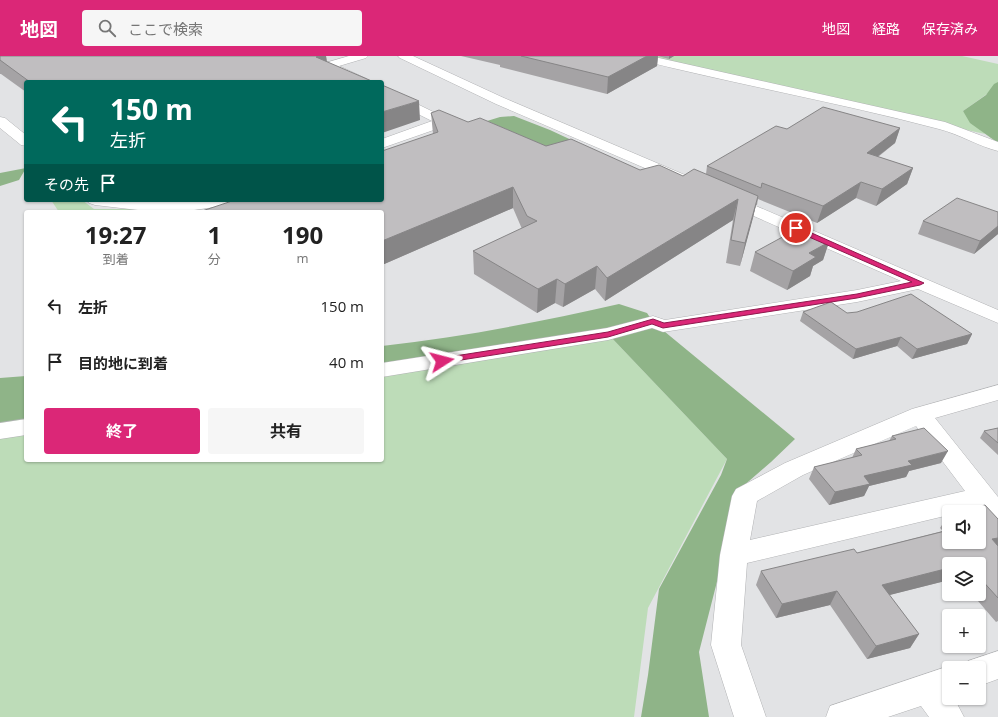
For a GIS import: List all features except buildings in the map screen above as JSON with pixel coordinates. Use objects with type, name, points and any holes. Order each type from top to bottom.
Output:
[{"type":"street","points":[[359,80],[329,65],[362,56]]},
{"type":"street","points":[[404,56],[500,101],[690,182]]},
{"type":"street","points":[[636,56],[715,75],[804,92],[945,126],[998,148]]},
{"type":"street","points":[[384,92],[444,122],[384,143]]},
{"type":"street","points":[[0,121],[24,140]]},
{"type":"street","points":[[712,192],[998,317]]},
{"type":"street","points":[[112,202],[138,205],[187,206],[215,202]]},
{"type":"street","points":[[384,370],[608,334],[653,322],[663,326],[857,296],[920,283]]},
{"type":"street","points":[[750,717],[726,645],[734,555],[745,496],[794,469],[920,415],[998,392]]},
{"type":"street","points":[[734,555],[990,506],[920,415]]},
{"type":"street","points":[[0,431],[24,427]]},
{"type":"street","points":[[986,669],[998,665]]},
{"type":"street","points":[[842,717],[938,685],[948,717]]},
{"type":"green space","points":[[631,56],[962,56],[998,64],[998,86],[963,111],[985,134]]},
{"type":"green space","points":[[998,82],[998,143],[970,123],[963,111],[986,95],[994,84]]},
{"type":"green space","points":[[514,116],[550,130],[593,150],[557,151],[487,121],[500,117]]},
{"type":"green space","points":[[24,168],[24,171],[19,180],[0,186],[0,173]]},
{"type":"green space","points":[[52,202],[85,202],[94,209],[146,210],[58,210]]},
{"type":"green space","points":[[619,304],[647,313],[653,322],[795,439],[741,488],[699,652],[709,717],[641,717],[659,589],[721,475],[727,459],[608,334],[384,370],[384,346],[442,338],[560,317]]},
{"type":"green space","points":[[608,334],[727,459],[648,608],[634,717],[0,717],[0,428],[24,424],[24,462],[384,462],[384,370]]},
{"type":"green space","points":[[24,376],[24,422],[0,425],[0,378]]},
{"type":"route","points":[[442,361],[608,334],[653,322],[663,326],[857,296],[920,283],[796,228]]}]
